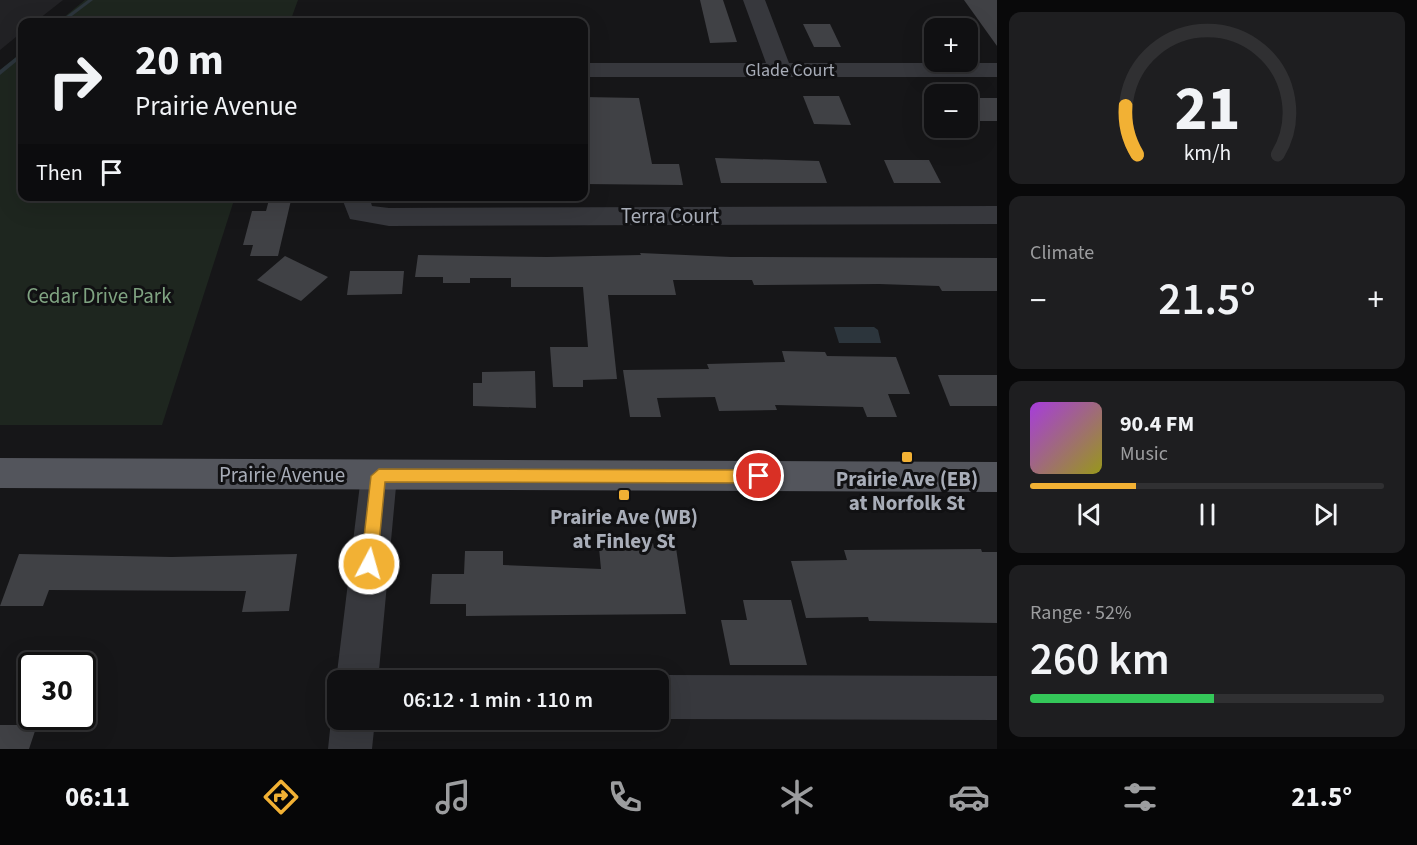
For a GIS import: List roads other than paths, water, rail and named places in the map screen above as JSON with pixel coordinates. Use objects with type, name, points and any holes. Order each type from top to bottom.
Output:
[{"type":"main road","name":"Prairie Avenue","points":[[0,473],[997,477]]},
{"type":"street","points":[[754,0],[780,69]]},
{"type":"street","name":"Glade Court","points":[[588,70],[997,70]]},
{"type":"street","name":"Terra Court","points":[[356,201],[360,213],[389,217],[997,216]]},
{"type":"street","points":[[358,670],[379,476]]},
{"type":"street","points":[[669,697],[997,698]]},
{"type":"street","points":[[350,749],[352,730]]},
{"type":"waterway","points":[[67,18],[91,0]]},
{"type":"waterway","points":[[0,73],[18,58]]},
{"type":"place","name":"Prairie Ave (EB) at Norfolk St","points":[[907,457]]},
{"type":"place","name":"Prairie Ave (WB) at Finley St","points":[[624,495]]},
{"type":"park label","name":"Cedar Drive Park","points":[[99,296]]}]
